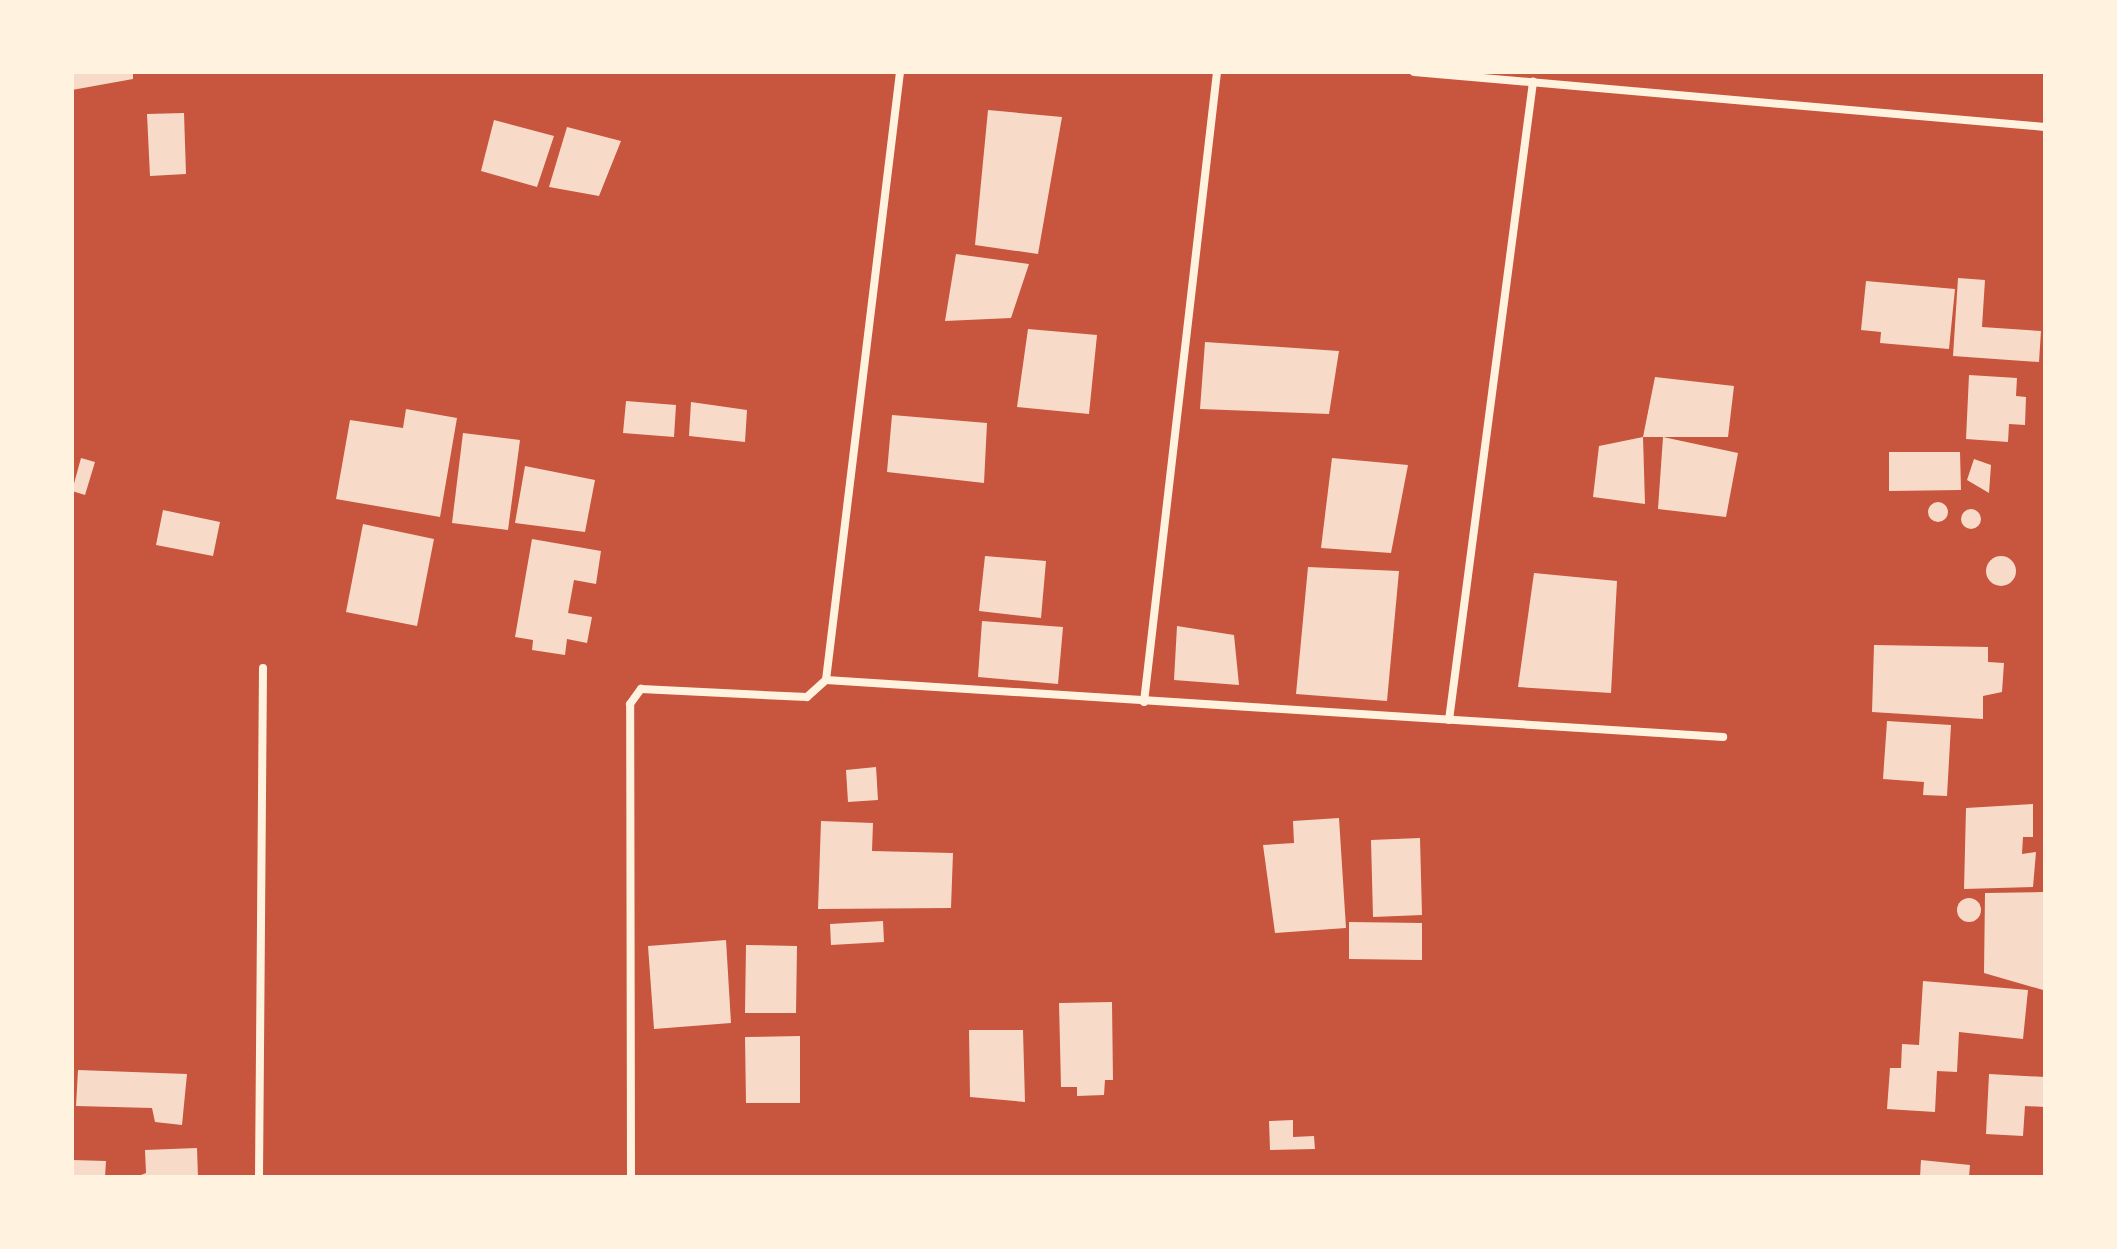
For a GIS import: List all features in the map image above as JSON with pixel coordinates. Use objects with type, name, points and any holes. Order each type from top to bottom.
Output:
[{"type":"street","points":[[631,1177],[630,704],[641,689],[807,697],[826,680],[900,72]]},
{"type":"street","points":[[1144,702],[1217,72]]},
{"type":"street","points":[[1414,72],[2045,127]]},
{"type":"street","points":[[1449,720],[1533,82]]},
{"type":"street","points":[[259,1177],[263,668]]},
{"type":"street","points":[[826,680],[1723,737]]},
{"type":"building","points":[[72,72],[133,72],[133,79],[72,90]]},
{"type":"building","points":[[988,110],[1062,117],[1038,254],[975,245]]},
{"type":"building","points":[[184,113],[186,174],[150,176],[147,114]]},
{"type":"building","points":[[494,120],[554,136],[537,187],[481,171]]},
{"type":"building","points":[[567,127],[621,141],[599,196],[549,187]]},
{"type":"building","points":[[956,254],[1029,264],[1011,318],[945,321]]},
{"type":"building","points":[[1958,278],[1985,280],[1982,327],[2041,331],[2039,362],[1953,356]]},
{"type":"building","points":[[1866,281],[1955,289],[1949,349],[1880,343],[1881,332],[1861,330]]},
{"type":"building","points":[[1028,329],[1097,335],[1089,414],[1017,407]]},
{"type":"building","points":[[1205,342],[1339,351],[1329,414],[1200,409]]},
{"type":"building","points":[[1969,375],[2017,378],[2016,396],[2026,397],[2025,425],[2009,424],[2008,442],[1966,439]]},
{"type":"building","points":[[1655,377],[1734,386],[1728,437],[1643,437]]},
{"type":"building","points":[[626,401],[676,405],[674,437],[623,433]]},
{"type":"building","points":[[691,402],[747,410],[745,442],[689,436]]},
{"type":"building","points":[[406,409],[457,418],[440,517],[336,499],[350,420],[403,428]]},
{"type":"building","points":[[892,415],[987,423],[984,483],[887,472]]},
{"type":"building","points":[[463,433],[520,440],[508,530],[452,523]]},
{"type":"building","points":[[1643,437],[1645,504],[1593,497],[1599,446]]},
{"type":"building","points":[[1663,437],[1738,453],[1726,517],[1658,509]]},
{"type":"building","points":[[1889,452],[1960,452],[1961,490],[1889,491]]},
{"type":"building","points":[[81,458],[95,462],[85,495],[72,491]]},
{"type":"building","points":[[1332,458],[1408,465],[1391,553],[1321,548]]},
{"type":"building","points":[[1974,459],[1991,465],[1989,493],[1967,480]]},
{"type":"building","points":[[525,466],[595,480],[585,532],[515,523]]},
{"type":"building","points":[[1938,502],[1945,505],[1948,512],[1945,519],[1938,522],[1931,519],[1928,512],[1931,505]]},
{"type":"building","points":[[1967,509],[1975,509],[1981,519],[1975,529],[1967,529],[1961,523],[1961,515]]},
{"type":"building","points":[[163,510],[220,522],[213,556],[156,545]]},
{"type":"building","points":[[363,524],[434,539],[417,626],[346,612]]},
{"type":"building","points":[[532,539],[601,551],[596,584],[574,580],[568,613],[592,617],[587,643],[567,639],[565,655],[532,650],[533,640],[515,637]]},
{"type":"building","points":[[985,556],[1046,561],[1041,618],[979,611]]},
{"type":"building","points":[[2001,556],[2012,560],[2016,571],[2012,582],[2001,586],[1990,582],[1986,571],[1990,560]]},
{"type":"building","points":[[1308,567],[1399,571],[1387,701],[1296,694]]},
{"type":"building","points":[[1534,573],[1617,581],[1611,693],[1518,687]]},
{"type":"building","points":[[982,621],[1063,627],[1058,684],[978,677]]},
{"type":"building","points":[[1177,626],[1234,635],[1239,685],[1174,680]]},
{"type":"building","points":[[1874,645],[1988,647],[1988,662],[2004,663],[2002,692],[1983,696],[1983,719],[1872,712]]},
{"type":"building","points":[[1887,721],[1951,725],[1947,796],[1923,795],[1924,782],[1883,779]]},
{"type":"building","points":[[876,767],[878,800],[848,802],[846,770]]},
{"type":"building","points":[[2033,804],[2033,837],[2023,837],[2022,854],[2036,852],[2033,887],[1964,889],[1966,808]]},
{"type":"building","points":[[1339,818],[1346,928],[1275,933],[1263,845],[1294,843],[1293,821]]},
{"type":"building","points":[[821,821],[873,823],[872,851],[953,853],[951,908],[818,909]]},
{"type":"building","points":[[1420,838],[1422,915],[1373,917],[1371,840]]},
{"type":"building","points":[[2043,892],[2043,990],[1984,973],[1985,893]]},
{"type":"building","points":[[1969,898],[1977,902],[1981,910],[1977,918],[1969,922],[1961,918],[1957,910],[1961,902]]},
{"type":"building","points":[[883,921],[884,942],[831,945],[830,924]]},
{"type":"building","points":[[1349,922],[1422,923],[1422,960],[1349,959]]},
{"type":"building","points":[[726,940],[731,1023],[654,1029],[648,946]]},
{"type":"building","points":[[746,945],[797,946],[796,1013],[745,1013]]},
{"type":"building","points":[[1923,981],[2028,990],[2023,1039],[1959,1032],[1957,1072],[1937,1071],[1935,1112],[1887,1109],[1890,1068],[1901,1068],[1902,1044],[1919,1045]]},
{"type":"building","points":[[1112,1002],[1113,1080],[1105,1080],[1104,1095],[1077,1096],[1077,1087],[1061,1087],[1059,1003]]},
{"type":"building","points":[[969,1030],[1023,1030],[1025,1102],[970,1097]]},
{"type":"building","points":[[800,1036],[800,1103],[746,1103],[745,1037]]},
{"type":"building","points":[[78,1070],[187,1074],[182,1125],[155,1122],[152,1108],[76,1106]]},
{"type":"building","points":[[1989,1074],[2045,1077],[2045,1107],[2025,1106],[2023,1136],[1986,1134]]},
{"type":"building","points":[[1293,1120],[1293,1137],[1314,1136],[1315,1149],[1270,1150],[1269,1121]]},
{"type":"building","points":[[197,1148],[198,1177],[136,1177],[146,1173],[145,1150]]},
{"type":"building","points":[[72,1160],[106,1161],[105,1177],[72,1177]]},
{"type":"building","points":[[1921,1160],[1970,1165],[1969,1177],[1920,1177]]}]
